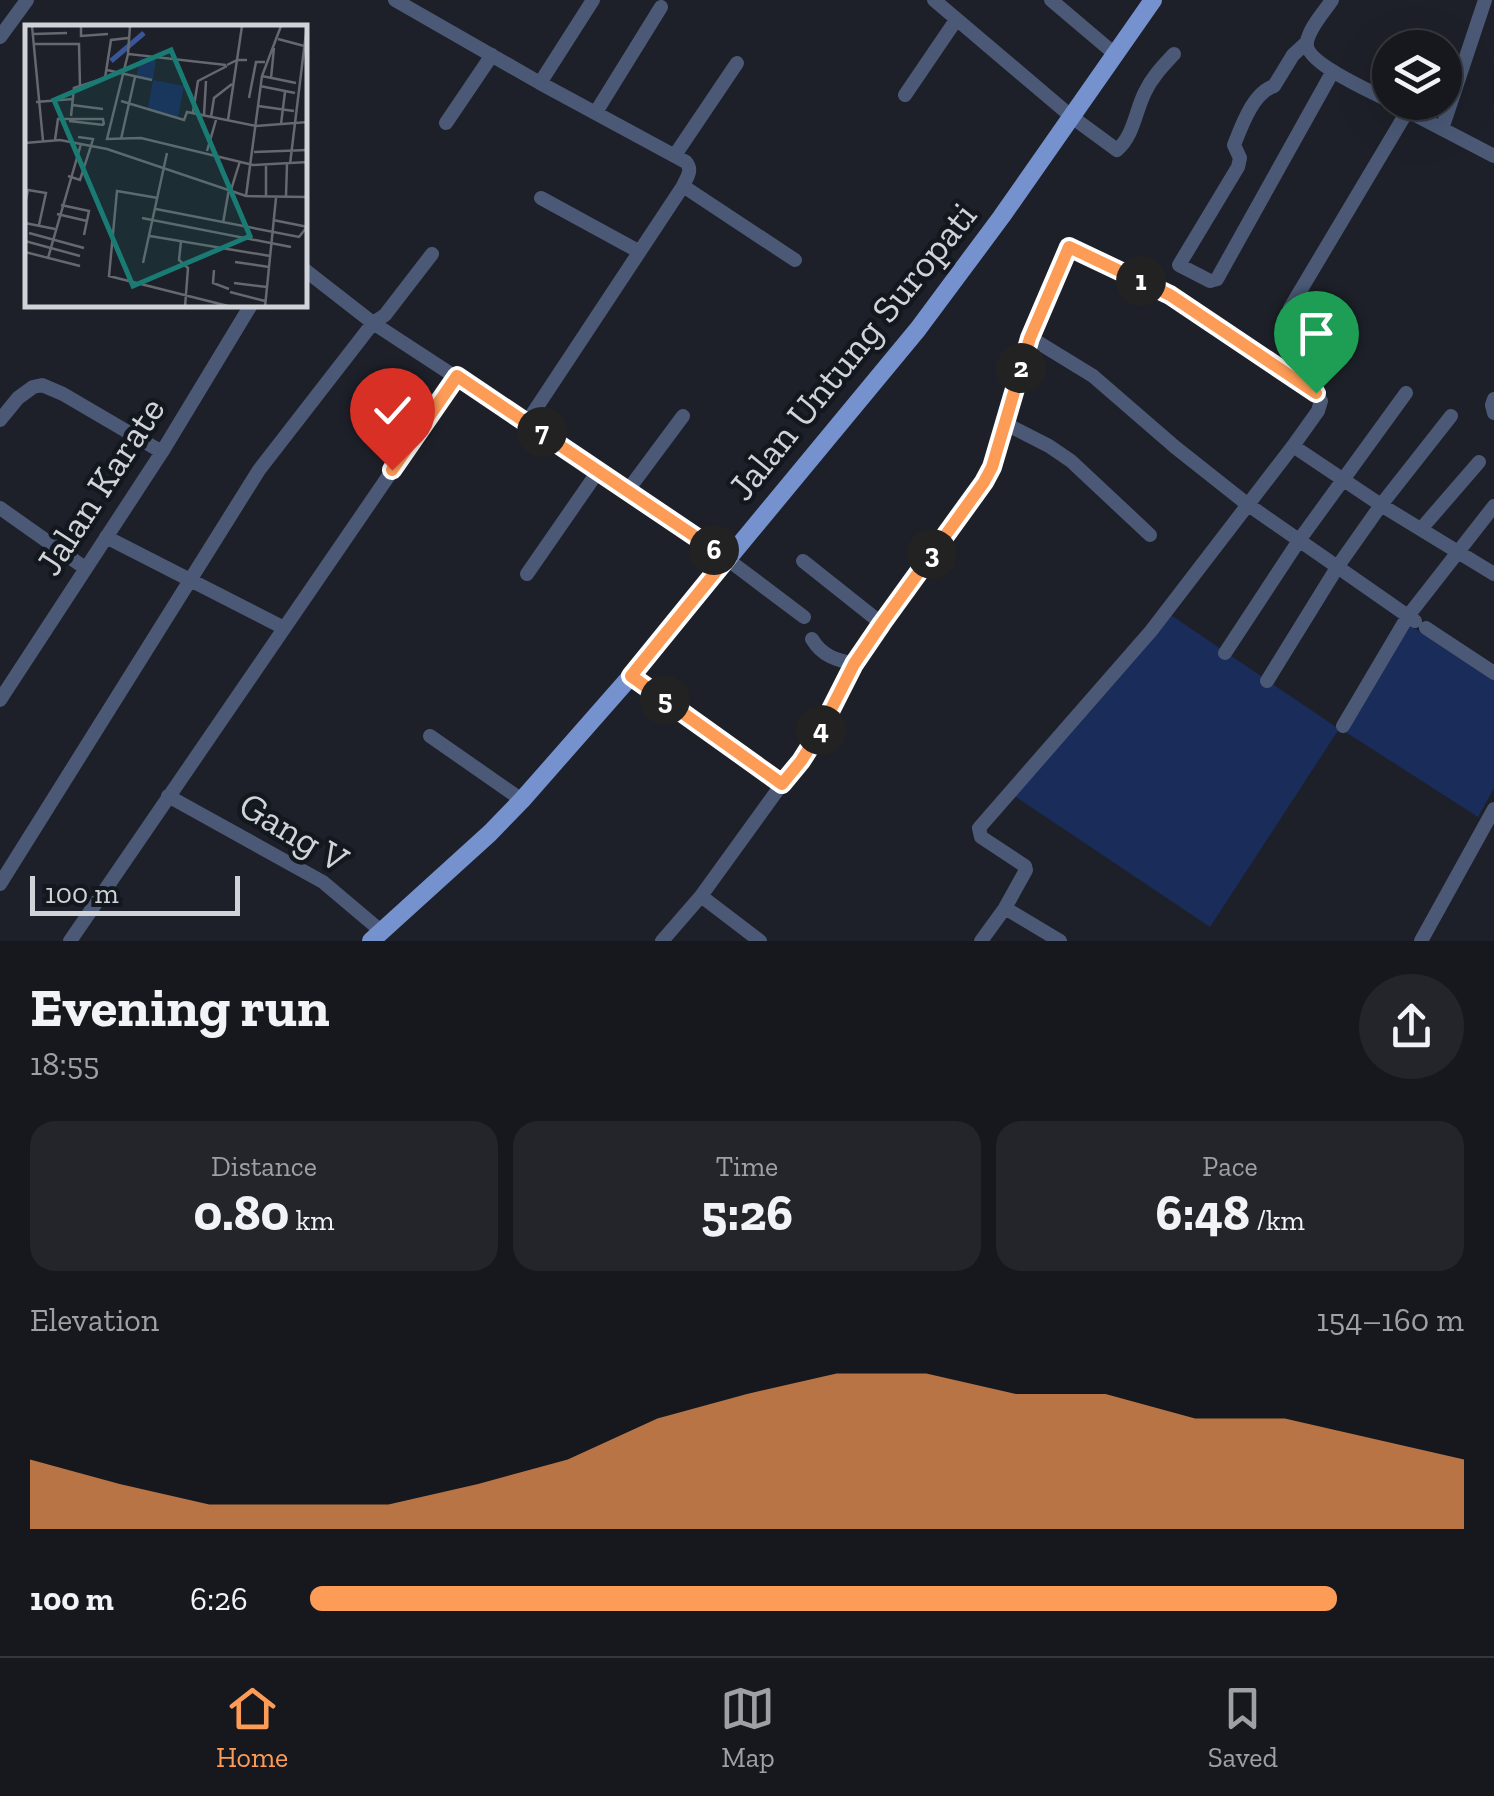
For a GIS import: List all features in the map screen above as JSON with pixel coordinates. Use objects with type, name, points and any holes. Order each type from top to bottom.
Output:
[{"type":"main road","name":"Jalan Untung Suropati","points":[[376,936],[490,833],[631,676],[918,329],[1154,0]]},
{"type":"street","points":[[0,37],[27,0]]},
{"type":"street","points":[[396,0],[690,166],[683,186],[527,422]]},
{"type":"street","points":[[540,83],[592,0]]},
{"type":"street","points":[[934,0],[1072,117],[1117,150],[1128,136],[1153,77],[1174,54]]},
{"type":"street","points":[[1051,0],[1116,55]]},
{"type":"street","points":[[1332,0],[1274,86],[1258,97],[1234,145],[1240,158],[1238,167],[1179,265],[1210,282],[1217,278],[1333,71]]},
{"type":"street","points":[[1442,129],[1485,0]]},
{"type":"street","points":[[596,112],[661,7]]},
{"type":"street","points":[[905,94],[956,20]]},
{"type":"street","points":[[1306,43],[1310,56],[1372,92]]},
{"type":"street","points":[[446,122],[492,55]]},
{"type":"street","points":[[675,156],[736,62]]},
{"type":"street","points":[[1290,308],[1402,120]]},
{"type":"street","points":[[1426,120],[1494,156]]},
{"type":"street","points":[[683,186],[794,260]]},
{"type":"street","points":[[541,198],[638,251]]},
{"type":"street","points":[[662,941],[702,896],[801,761],[854,664],[984,482],[992,467],[1030,338],[1069,247],[1170,295],[1316,393],[1321,401],[1293,446],[1151,631],[979,828],[981,837],[1025,866],[1006,908],[980,941]]},
{"type":"street","points":[[0,884],[259,470],[432,254]]},
{"type":"street","points":[[308,272],[373,323],[727,558],[804,618]]},
{"type":"street","name":"Jalan Karate","points":[[0,700],[162,452],[249,308]]},
{"type":"street","points":[[1030,338],[1102,383],[1248,504],[1494,673]]},
{"type":"street","points":[[70,941],[457,376]]},
{"type":"street","points":[[0,420],[18,398],[42,385],[162,452]]},
{"type":"street","points":[[1224,653],[1406,393]]},
{"type":"street","points":[[1494,398],[1494,413]]},
{"type":"street","points":[[628,490],[683,416]]},
{"type":"street","points":[[1267,681],[1338,566],[1451,416]]},
{"type":"street","points":[[1004,423],[1071,461],[1150,535]]},
{"type":"street","points":[[1293,446],[1494,574]]},
{"type":"street","points":[[1422,529],[1479,462]]},
{"type":"street","points":[[527,574],[599,470]]},
{"type":"street","points":[[1343,726],[1416,622],[1458,552],[1494,506]]},
{"type":"street","points":[[0,508],[85,568]]},
{"type":"street","points":[[106,537],[284,628]]},
{"type":"street","points":[[803,560],[882,623]]},
{"type":"street","points":[[812,639],[830,658],[854,664]]},
{"type":"street","points":[[631,676],[782,784]]},
{"type":"street","points":[[430,736],[522,800]]},
{"type":"street","name":"Gang V","points":[[168,796],[323,882],[376,936]]},
{"type":"street","points":[[1421,941],[1494,809]]},
{"type":"street","points":[[702,896],[760,941]]},
{"type":"street","points":[[1006,908],[1060,941]]},
{"type":"shaded area","points":[[1168,613],[1339,729],[1210,927],[1013,795]]},
{"type":"shaded area","points":[[1408,624],[1494,681],[1494,788],[1478,817],[1344,731]]},
{"type":"route","points":[[392,470],[457,376],[727,558],[631,676],[782,784],[820,731],[854,664],[984,482],[992,467],[1030,338],[1069,247],[1170,295],[1316,393]]}]
